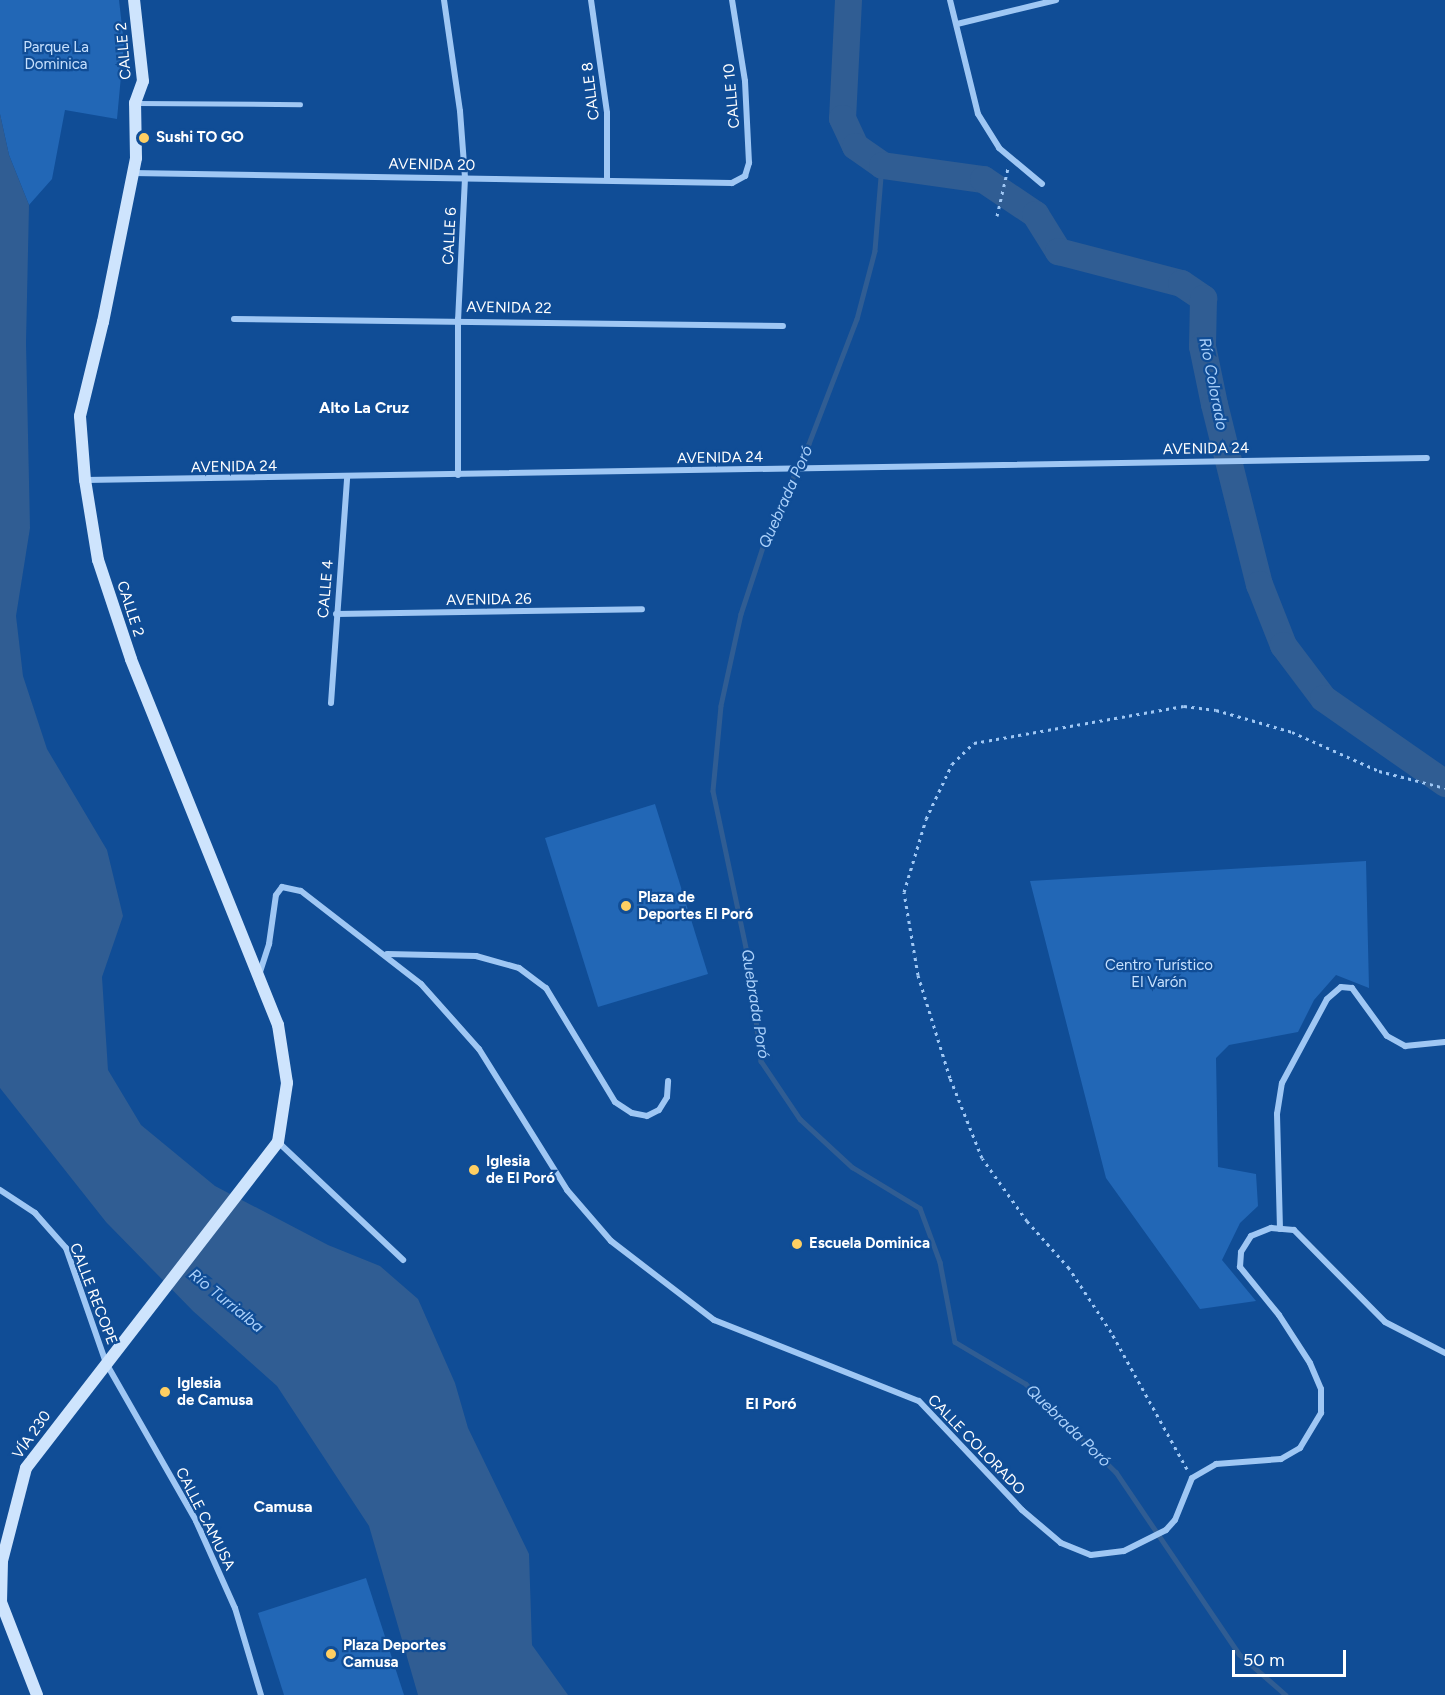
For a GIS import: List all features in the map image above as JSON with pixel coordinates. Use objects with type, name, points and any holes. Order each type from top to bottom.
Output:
[{"type":"main road","name":"CALLE 2","points":[[134,0],[143,81],[135,104],[136,158],[131,173],[104,322],[80,416],[84,480],[98,560],[131,659],[257,981],[278,1025],[287,1083],[278,1142],[164,1290]]},
{"type":"main road","name":"VÍA 230","points":[[37,1695],[0,1602],[2,1561],[26,1468],[164,1290]]},
{"type":"street","name":"CALLE 6","points":[[444,0],[460,111],[465,178],[458,319],[458,474]]},
{"type":"street","name":"CALLE 8","points":[[591,0],[607,113],[607,180]]},
{"type":"street","name":"CALLE 10","points":[[732,0],[745,81],[749,163],[745,176],[732,183]]},
{"type":"street","points":[[950,0],[978,114],[999,148],[1042,184]]},
{"type":"street","points":[[957,24],[1056,0]]},
{"type":"street","name":"AVENIDA 20","points":[[131,173],[732,183]]},
{"type":"street","name":"AVENIDA 22","points":[[234,319],[458,319],[783,326]]},
{"type":"street","name":"AVENIDA 24","points":[[84,480],[347,478],[458,474],[1427,458]]},
{"type":"street","name":"CALLE 4","points":[[331,703],[347,478]]},
{"type":"street","name":"AVENIDA 26","points":[[336,614],[642,609]]},
{"type":"street","name":"CALLE COLORADO","points":[[257,981],[269,944],[276,895],[282,887],[301,891],[387,954],[421,984],[479,1049],[567,1190],[611,1241],[652,1275],[714,1320],[919,1401],[1022,1510],[1061,1543],[1091,1555],[1124,1551],[1166,1530],[1175,1520],[1192,1478]]},
{"type":"street","points":[[387,954],[476,956],[519,968],[546,988],[615,1102],[632,1113],[646,1116],[659,1110],[667,1097],[668,1081]]},
{"type":"street","points":[[1280,1229],[1277,1114],[1282,1083],[1327,999],[1341,987],[1352,988],[1387,1036],[1405,1046],[1445,1042]]},
{"type":"street","points":[[278,1142],[403,1260]]},
{"type":"street","name":"CALLE RECOPE","points":[[0,1190],[35,1213],[66,1248],[106,1363]]},
{"type":"street","points":[[1192,1478],[1216,1464],[1281,1459],[1300,1448],[1321,1413],[1321,1389],[1310,1363],[1279,1315],[1240,1267],[1241,1252],[1251,1236],[1280,1229],[1294,1230],[1385,1322],[1445,1353]]},
{"type":"street","name":"CALLE CAMUSA","points":[[106,1363],[195,1521],[235,1608],[261,1695]]},
{"type":"lane","points":[[135,104],[300,104]]},
{"type":"path","points":[[997,216],[1005,185]]},
{"type":"path","points":[[1192,1478],[1111,1332],[1069,1268],[1026,1221],[978,1148],[950,1078],[918,975],[904,892],[926,819],[952,764],[974,742],[1184,706],[1216,710],[1292,732],[1379,771],[1445,788]]},
{"type":"green space","name":"Parque La Dominica","points":[[0,0],[119,0],[124,44],[117,119],[65,110],[52,179],[29,205],[9,155],[0,114]]},
{"type":"green space","name":"Plaza de Deportes El Poró","points":[[655,804],[708,974],[598,1007],[545,838]]},
{"type":"green space","name":"Centro Turístico El Varón","points":[[1366,861],[1369,988],[1336,975],[1314,1000],[1298,1032],[1229,1045],[1216,1058],[1218,1167],[1256,1174],[1258,1206],[1240,1223],[1222,1260],[1256,1301],[1200,1309],[1106,1178],[1030,881]]},
{"type":"green space","name":"Plaza Deportes Camusa","points":[[366,1578],[404,1695],[284,1695],[258,1613]]},
{"type":"water","name":"Río Turrialba","points":[[0,114],[9,155],[29,205],[26,343],[30,528],[16,616],[23,676],[47,749],[107,850],[123,916],[102,977],[108,1070],[141,1125],[215,1186],[328,1245],[380,1266],[418,1299],[455,1383],[468,1428],[529,1554],[532,1645],[568,1695],[418,1695],[369,1526],[277,1386],[193,1311],[106,1222],[0,1088]]},
{"type":"waterway","name":"Río Colorado","points":[[848,0],[842,118],[855,146],[882,165],[983,179],[1035,214],[1058,251],[1181,283],[1203,298],[1202,346],[1214,404],[1259,584],[1283,645],[1323,698],[1445,783]]},
{"type":"waterway","name":"Quebrada Poró","points":[[882,165],[875,251],[857,319],[809,444],[768,532],[741,614],[721,706],[713,791],[749,962],[761,1061],[800,1119],[852,1167],[920,1208],[940,1262],[955,1342],[1026,1384],[1116,1472],[1239,1654],[1286,1695]]},
{"type":"place","name":"Sushi TO GO","points":[[144,138]]},
{"type":"place","name":"Plaza de Deportes El Poró","points":[[626,906]]},
{"type":"place","name":"Iglesia de El Poró","points":[[474,1170]]},
{"type":"place","name":"Escuela Dominica","points":[[797,1244]]},
{"type":"place","name":"Iglesia de Camusa","points":[[165,1392]]},
{"type":"place","name":"Plaza Deportes Camusa","points":[[331,1654]]},
{"type":"district","name":"Alto La Cruz","points":[[364,408]]},
{"type":"district","name":"El Poró","points":[[771,1404]]},
{"type":"district","name":"Camusa","points":[[283,1507]]}]
